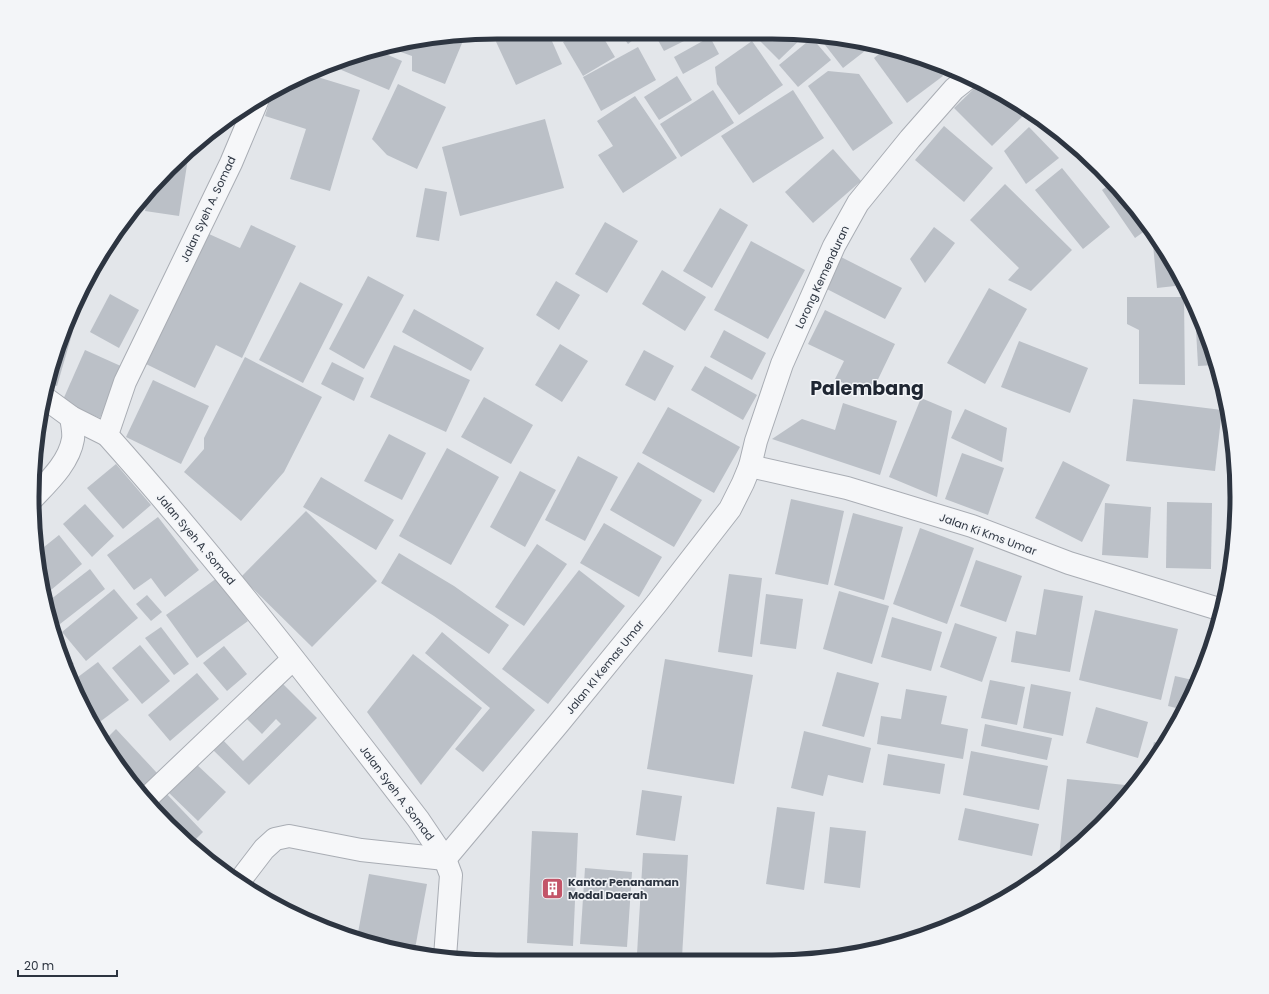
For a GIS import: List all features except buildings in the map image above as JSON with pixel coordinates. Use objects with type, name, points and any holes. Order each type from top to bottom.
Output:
[{"type":"street","name":"Lorong Kemenduran","points":[[750,466],[756,441],[782,364],[834,246],[858,203],[872,185],[954,89],[964,81]]},
{"type":"street","name":"Jalan Syeh A. Somad","points":[[254,109],[231,163],[125,382],[107,435],[148,481],[230,579],[418,819],[445,859],[451,875],[445,952]]},
{"type":"street","points":[[50,401],[71,417],[107,435]]},
{"type":"street","points":[[39,491],[59,468],[68,454],[73,438],[71,417]]},
{"type":"street","name":"Jalan Ki Kms Umar","points":[[750,466],[847,488],[972,526],[1068,563],[1216,608]]},
{"type":"street","name":"Jalan KI Kemas Umar","points":[[445,859],[657,603],[730,509],[750,466]]},
{"type":"street","points":[[150,795],[293,659]]},
{"type":"street","points":[[242,877],[264,849],[275,839],[289,836],[360,850],[445,859]]},
{"type":"place","name":"Kantor Penanaman Modal Daerah","points":[[553,888]]},
{"type":"district","name":"Palembang","points":[[867,388]]}]
